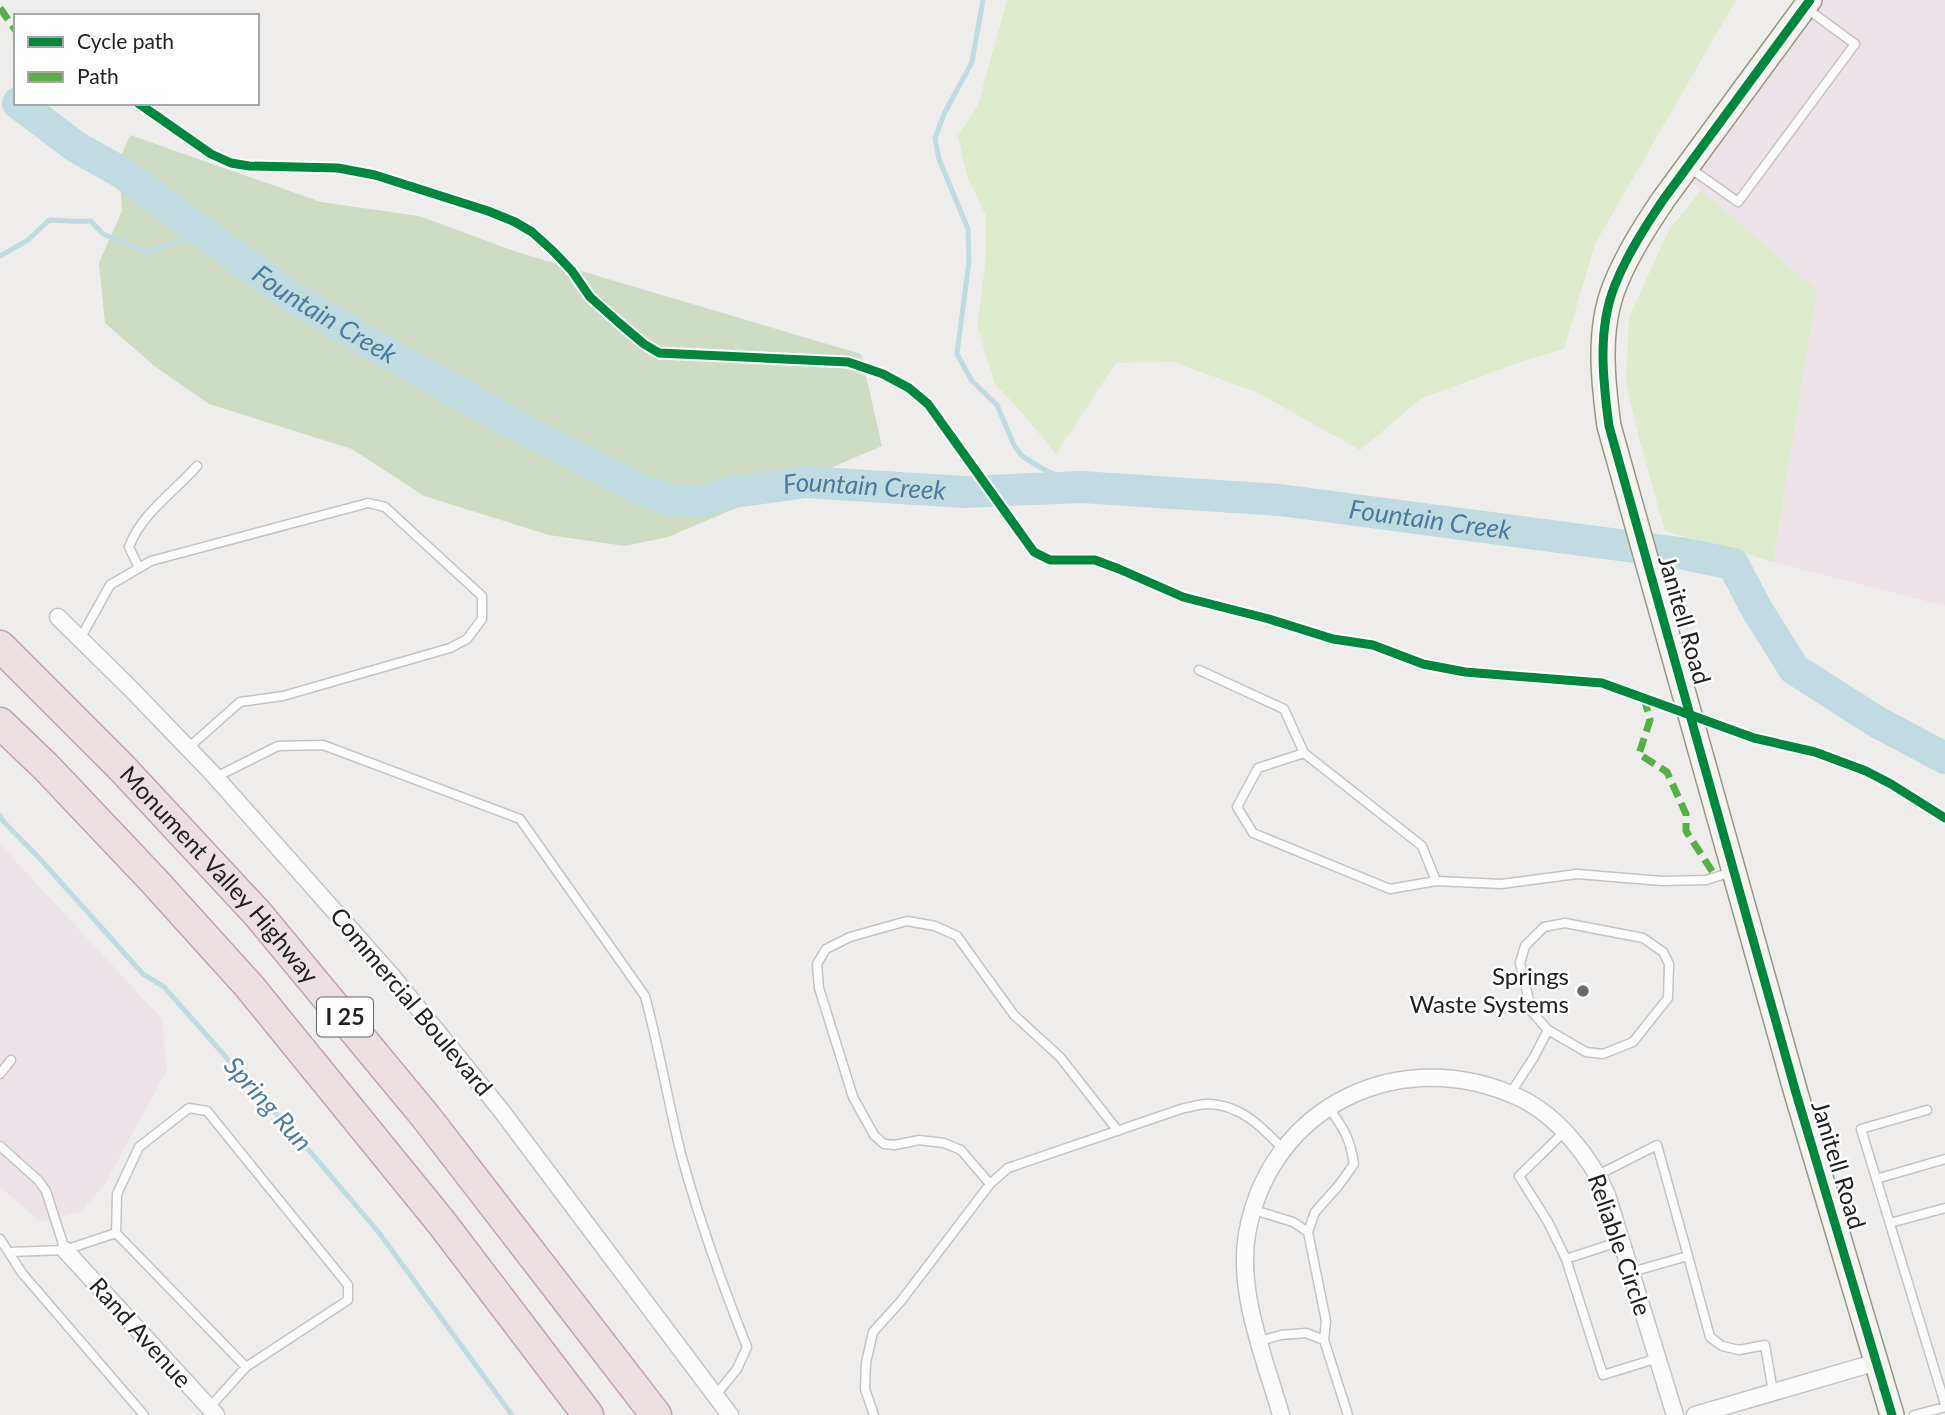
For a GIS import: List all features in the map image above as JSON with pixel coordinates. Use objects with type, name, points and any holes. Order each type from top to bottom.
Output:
[{"type":"highway","name":"Monument Valley Highway","points":[[1,646],[121,767],[257,913],[426,1117],[656,1415]]},
{"type":"highway","name":"Monument Valley Highway","points":[[0,723],[46,767],[154,881],[249,986],[441,1222],[588,1415]]},
{"type":"street","name":"Janitell Road","points":[[1807,4],[1642,233],[1613,288],[1603,342],[1604,390],[1609,426],[1796,1093],[1892,1415]]},
{"type":"street","name":"Commercial Boulevard","points":[[58,618],[216,777],[392,976],[500,1109],[730,1415]]},
{"type":"street","name":"Reliable Circle","points":[[1281,1415],[1248,1296],[1245,1258],[1247,1234],[1268,1173],[1301,1128],[1329,1108],[1374,1086],[1418,1077],[1444,1077],[1467,1081],[1521,1098],[1543,1112],[1584,1154],[1607,1195],[1675,1415]]},
{"type":"street","name":"Rand Avenue","points":[[65,1250],[212,1412]]},
{"type":"street","points":[[1695,1415],[1877,1362]]},
{"type":"lane","points":[[1688,166],[1738,202],[1855,44],[1807,4]]},
{"type":"lane","points":[[139,568],[129,547],[134,535],[145,519],[197,466]]},
{"type":"lane","points":[[80,639],[110,585],[151,561],[368,503],[385,507],[482,596],[482,619],[467,639],[450,649],[284,696],[240,702],[188,748]]},
{"type":"lane","points":[[1199,670],[1284,709],[1304,753],[1422,846],[1436,881]]},
{"type":"lane","points":[[216,777],[278,746],[323,745],[520,819],[645,996],[681,1153],[718,1271],[747,1347],[737,1369],[715,1396]]},
{"type":"lane","points":[[1304,753],[1258,768],[1237,807],[1253,833],[1390,889],[1436,881],[1502,884],[1577,874],[1662,881],[1706,880],[1735,872]]},
{"type":"lane","points":[[990,1184],[961,1150],[944,1143],[919,1140],[895,1145],[884,1144],[874,1135],[853,1097],[819,988],[817,964],[826,949],[850,937],[907,921],[935,926],[957,936],[1014,1015],[1060,1058],[1118,1131]]},
{"type":"lane","points":[[1565,923],[1643,938],[1664,951],[1669,964],[1668,998],[1633,1042],[1603,1054],[1586,1052],[1548,1030],[1532,1012],[1520,963],[1525,946],[1544,927],[1565,923]]},
{"type":"lane","points":[[1510,1094],[1548,1030]]},
{"type":"lane","points":[[0,1074],[11,1060]]},
{"type":"lane","points":[[874,1415],[865,1389],[866,1363],[873,1332],[901,1301],[990,1184],[1008,1168],[1184,1108],[1208,1104],[1236,1110],[1259,1124],[1283,1149]]},
{"type":"lane","points":[[212,1412],[246,1367],[348,1300],[348,1285],[207,1111],[189,1108],[139,1147],[117,1194],[116,1233],[246,1367]]},
{"type":"lane","points":[[1329,1108],[1351,1143],[1354,1164],[1315,1212],[1308,1232],[1326,1321],[1324,1340],[1348,1415]]},
{"type":"lane","points":[[1914,1415],[1945,1405],[1861,1129],[1927,1110]]},
{"type":"lane","points":[[1564,1132],[1519,1176],[1548,1222],[1566,1259],[1603,1375],[1658,1358]]},
{"type":"lane","points":[[1598,1175],[1657,1145],[1710,1337],[1722,1346],[1739,1350],[1765,1345],[1773,1392]]},
{"type":"lane","points":[[0,1146],[38,1180],[46,1191],[65,1250]]},
{"type":"lane","points":[[1876,1179],[1945,1159]]},
{"type":"lane","points":[[1890,1223],[1945,1209]]},
{"type":"lane","points":[[1254,1210],[1293,1222],[1308,1232]]},
{"type":"lane","points":[[10,1252],[65,1250],[116,1233]]},
{"type":"lane","points":[[0,1239],[22,1273],[144,1415]]},
{"type":"lane","points":[[1566,1259],[1622,1241]]},
{"type":"lane","points":[[1631,1272],[1688,1256]]},
{"type":"lane","points":[[1260,1341],[1281,1335],[1306,1333],[1324,1340]]},
{"type":"shaded area","points":[[1810,0],[1945,0],[1945,606],[1773,562],[1817,290],[1682,174]]},
{"type":"shaded area","points":[[0,844],[162,1019],[167,1070],[105,1184],[81,1212],[41,1222],[0,1187]]},
{"type":"green space","points":[[1007,0],[1736,0],[1595,244],[1564,349],[1422,398],[1360,450],[1256,392],[1173,362],[1116,363],[1056,454],[995,384],[977,326],[985,266],[986,216],[967,176],[958,136],[978,105]]},
{"type":"green space","points":[[130,135],[321,202],[419,216],[517,252],[861,354],[882,446],[668,537],[625,546],[549,535],[424,496],[352,449],[209,404],[153,365],[105,323],[99,263],[122,211],[119,161]]},
{"type":"green space","points":[[1701,190],[1817,290],[1773,562],[1665,531],[1626,383],[1629,317],[1669,230]]},
{"type":"waterway","points":[[983,0],[972,62],[944,114],[935,138],[939,159],[968,229],[969,261],[957,354],[972,381],[997,405],[1014,445],[1022,456],[1081,487]]},
{"type":"waterway","name":"Fountain Creek","points":[[21,105],[76,147],[121,172],[283,291],[525,430],[644,491],[673,500],[698,502],[734,492],[806,482],[963,492],[1081,487],[1280,500],[1680,553],[1733,564],[1756,608],[1794,669],[1877,722],[1945,758]]},
{"type":"waterway","name":"Spring Run","points":[[0,256],[28,240],[49,220],[91,221],[103,234],[145,252],[202,231]]},
{"type":"waterway","name":"Spring Run","points":[[0,815],[143,974],[164,987],[319,1162],[380,1234],[512,1415]]},
{"type":"marked path","points":[[0,8],[14,28]]},
{"type":"marked path","points":[[1644,698],[1650,720],[1639,754],[1667,772],[1686,814],[1686,831],[1716,877]]},
{"type":"cycle path","points":[[1810,0],[1663,200],[1631,252],[1609,302],[1604,337],[1604,373],[1609,426],[1796,1093],[1892,1415]]},
{"type":"cycle path","points":[[141,105],[211,154],[231,163],[249,166],[338,168],[375,175],[515,222],[532,232],[553,251],[572,271],[590,297],[644,344],[659,353],[848,362],[883,374],[909,388],[928,404],[1034,552],[1050,560],[1095,560],[1183,597],[1333,639],[1373,645],[1423,664],[1465,672],[1602,683],[1754,738],[1815,752],[1866,771],[1945,818]]},
{"type":"place","name":"Springs Waste Systems","points":[[1583,991]]}]
